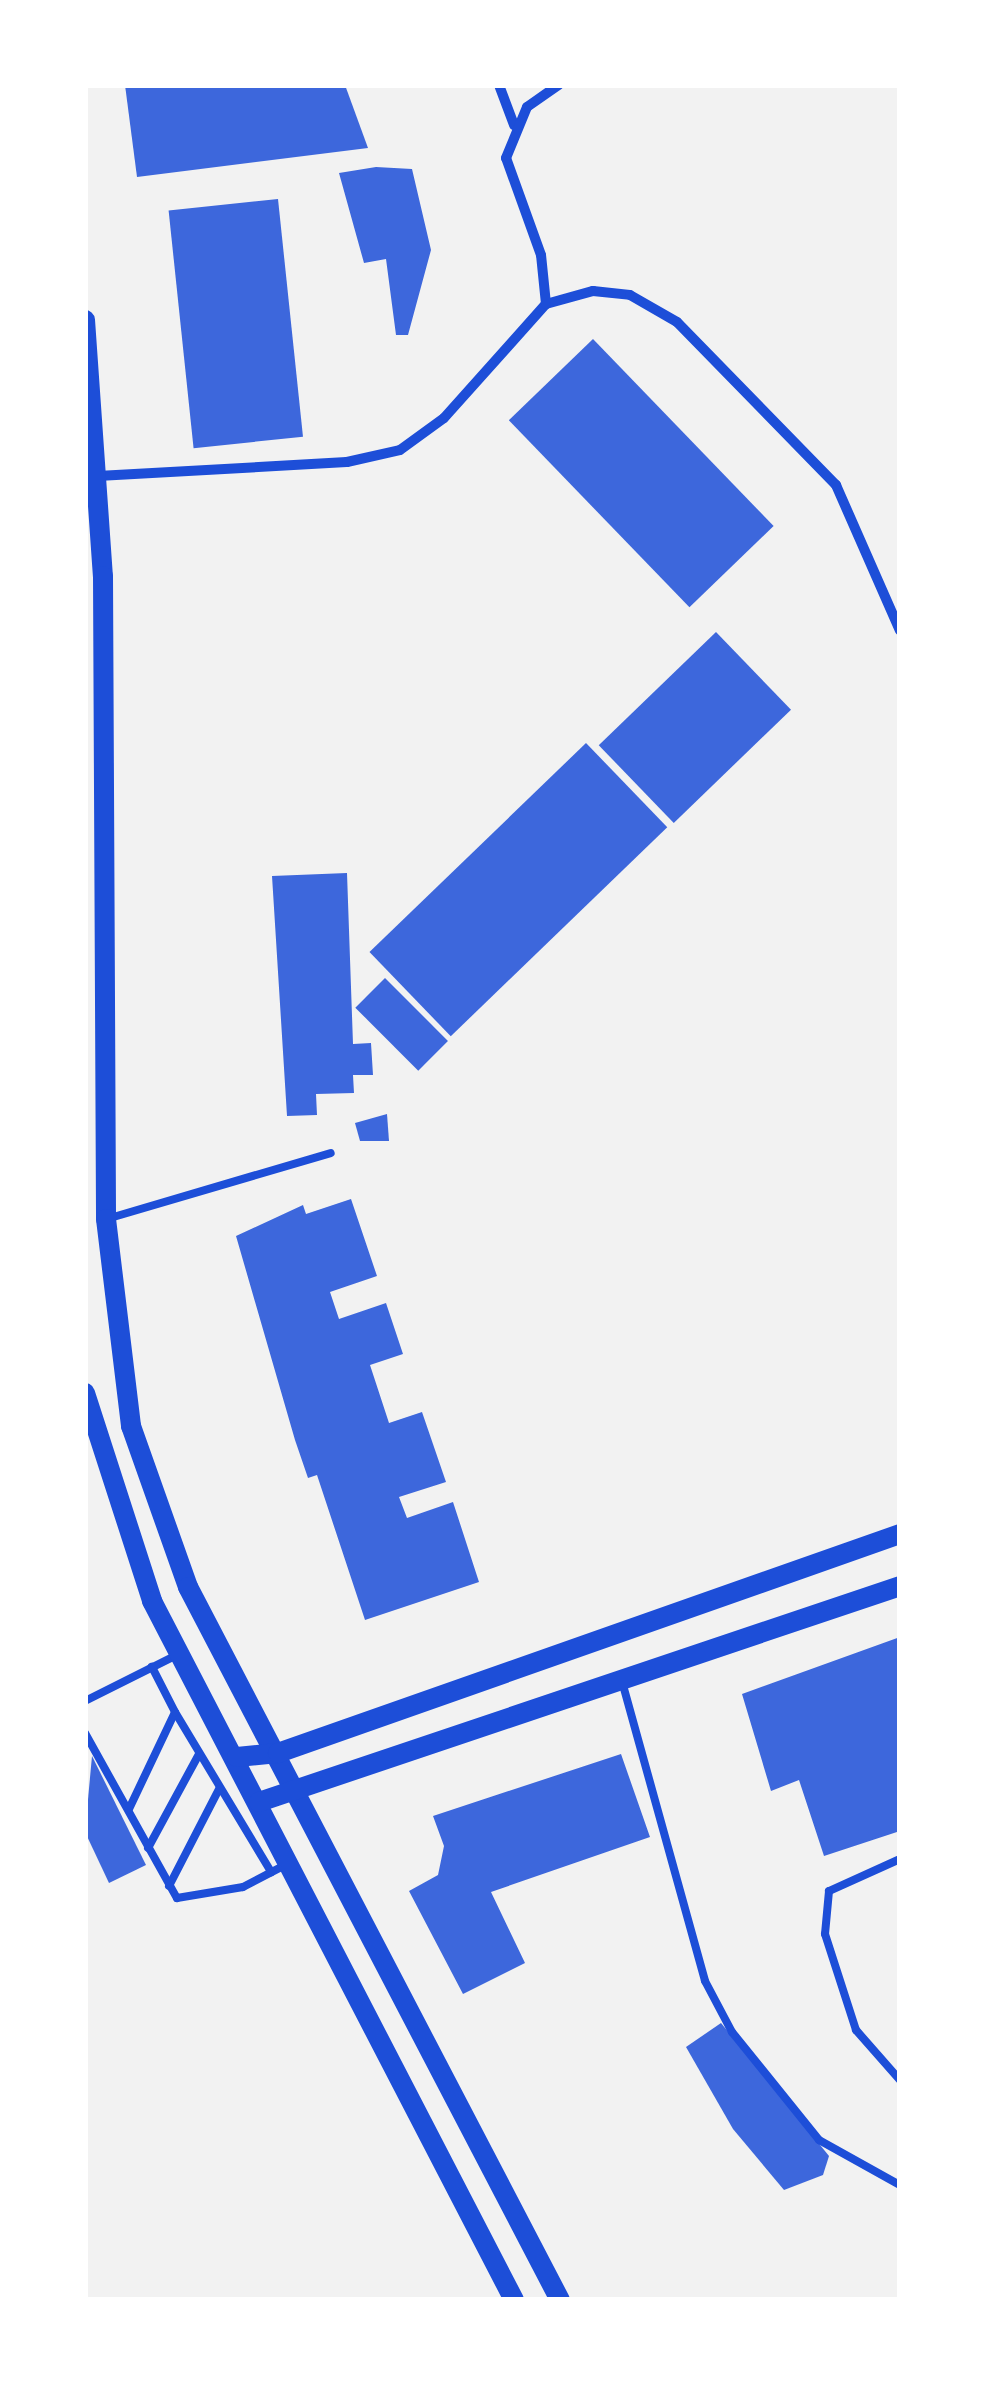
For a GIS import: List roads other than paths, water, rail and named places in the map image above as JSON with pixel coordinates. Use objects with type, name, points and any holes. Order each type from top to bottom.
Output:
[{"type":"main road","points":[[85,320],[98,476],[106,1219],[120,1364],[148,1482],[188,1587],[278,1753],[560,2300]]},
{"type":"main road","points":[[85,1394],[128,1542],[180,1653],[237,1756],[514,2300]]},
{"type":"main road","points":[[237,1756],[278,1753],[900,1534]]},
{"type":"main road","points":[[258,1802],[623,1685],[900,1586]]},
{"type":"street","points":[[500,85],[514,125],[506,158],[542,254],[546,304]]},
{"type":"street","points":[[514,125],[559,85]]},
{"type":"street","points":[[98,476],[346,462],[400,450],[444,418],[546,304],[593,291],[630,295],[677,322],[836,484],[900,632]]},
{"type":"lane","points":[[106,1219],[331,1153]]},
{"type":"lane","points":[[85,1701],[180,1653]]},
{"type":"lane","points":[[152,1667],[218,1789],[270,1872]]},
{"type":"lane","points":[[623,1685],[705,1981],[732,2032],[819,2140],[900,2185]]},
{"type":"lane","points":[[129,1809],[175,1712]]},
{"type":"lane","points":[[85,1733],[177,1898],[243,1887],[290,1862]]},
{"type":"lane","points":[[148,1848],[198,1754]]},
{"type":"lane","points":[[169,1886],[218,1789]]},
{"type":"lane","points":[[900,1858],[829,1891],[825,1934],[856,2030],[900,2080]]}]
